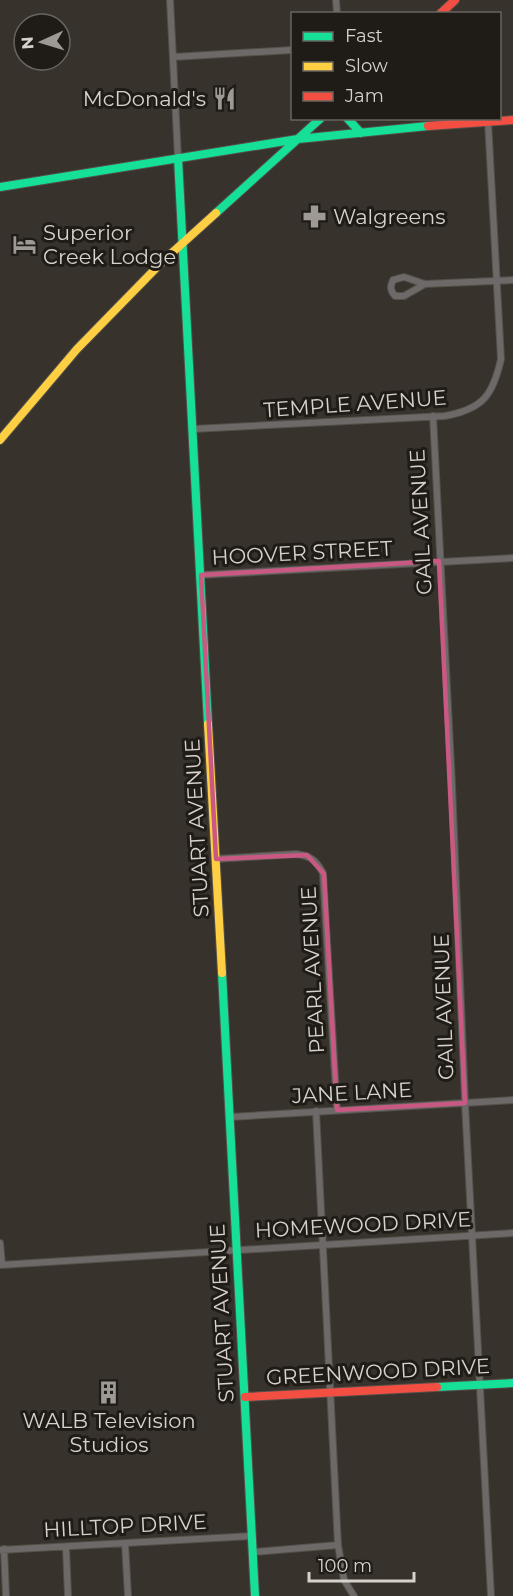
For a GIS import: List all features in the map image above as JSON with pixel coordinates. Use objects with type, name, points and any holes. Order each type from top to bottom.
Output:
[{"type":"street","name":"STUART AVENUE","points":[[170,0],[255,1596]]},
{"type":"street","points":[[442,12],[455,0]]},
{"type":"street","points":[[172,57],[291,50]]},
{"type":"street","points":[[0,440],[77,349],[182,244],[319,120]]},
{"type":"street","points":[[349,120],[361,133]]},
{"type":"street","points":[[0,187],[298,139],[513,120]]},
{"type":"street","name":"TEMPLE AVENUE","points":[[193,429],[433,417],[463,413],[477,406],[490,392],[501,359],[488,122]]},
{"type":"street","points":[[425,284],[404,296],[395,296],[391,292],[393,280],[404,277],[425,284],[513,280]]},
{"type":"street","name":"GAIL AVENUE","points":[[433,417],[452,785],[465,1103],[492,1596]]},
{"type":"street","name":"HOOVER STREET","points":[[201,575],[513,558]]},
{"type":"street","name":"PEARL AVENUE","points":[[216,859],[307,855],[318,862],[323,873],[337,1110]]},
{"type":"street","name":"JANE LANE","points":[[230,1117],[513,1100]]},
{"type":"street","points":[[316,1111],[339,1545],[344,1580],[354,1596]]},
{"type":"street","name":"HOMEWOOD DRIVE","points":[[1,1264],[513,1233]]},
{"type":"street","points":[[0,1243],[1,1264]]},
{"type":"street","name":"GREENWOOD DRIVE","points":[[245,1397],[513,1383]]},
{"type":"street","name":"HILLTOP DRIVE","points":[[2,1550],[252,1536]]},
{"type":"street","points":[[125,1543],[128,1596]]},
{"type":"street","points":[[253,1552],[339,1545]]},
{"type":"street","points":[[66,1547],[68,1596]]},
{"type":"street","points":[[2,1550],[6,1596]]},
{"type":"highlighted area","points":[[439,561],[465,1103],[337,1110],[324,874],[307,855],[216,859],[201,575]]},
{"type":"traffic: fast","points":[[216,213],[319,120]]},
{"type":"traffic: fast","points":[[349,120],[361,133]]},
{"type":"traffic: fast","points":[[0,187],[298,139],[428,126]]},
{"type":"traffic: fast","points":[[178,158],[208,724]]},
{"type":"traffic: fast","points":[[222,973],[255,1596]]},
{"type":"traffic: fast","points":[[437,1387],[513,1383]]},
{"type":"traffic: slow","points":[[0,440],[77,349],[164,260],[216,213]]},
{"type":"traffic: slow","points":[[208,724],[222,973]]},
{"type":"traffic: jam","points":[[442,12],[455,0]]},
{"type":"traffic: jam","points":[[428,126],[513,120]]},
{"type":"traffic: jam","points":[[245,1397],[437,1387]]},
{"type":"place","name":"McDonald's","points":[[224,99]]},
{"type":"place","name":"Walgreens","points":[[315,217]]},
{"type":"place","name":"Superior Creek Lodge","points":[[25,245]]},
{"type":"place","name":"WALB Television Studios","points":[[109,1393]]}]
